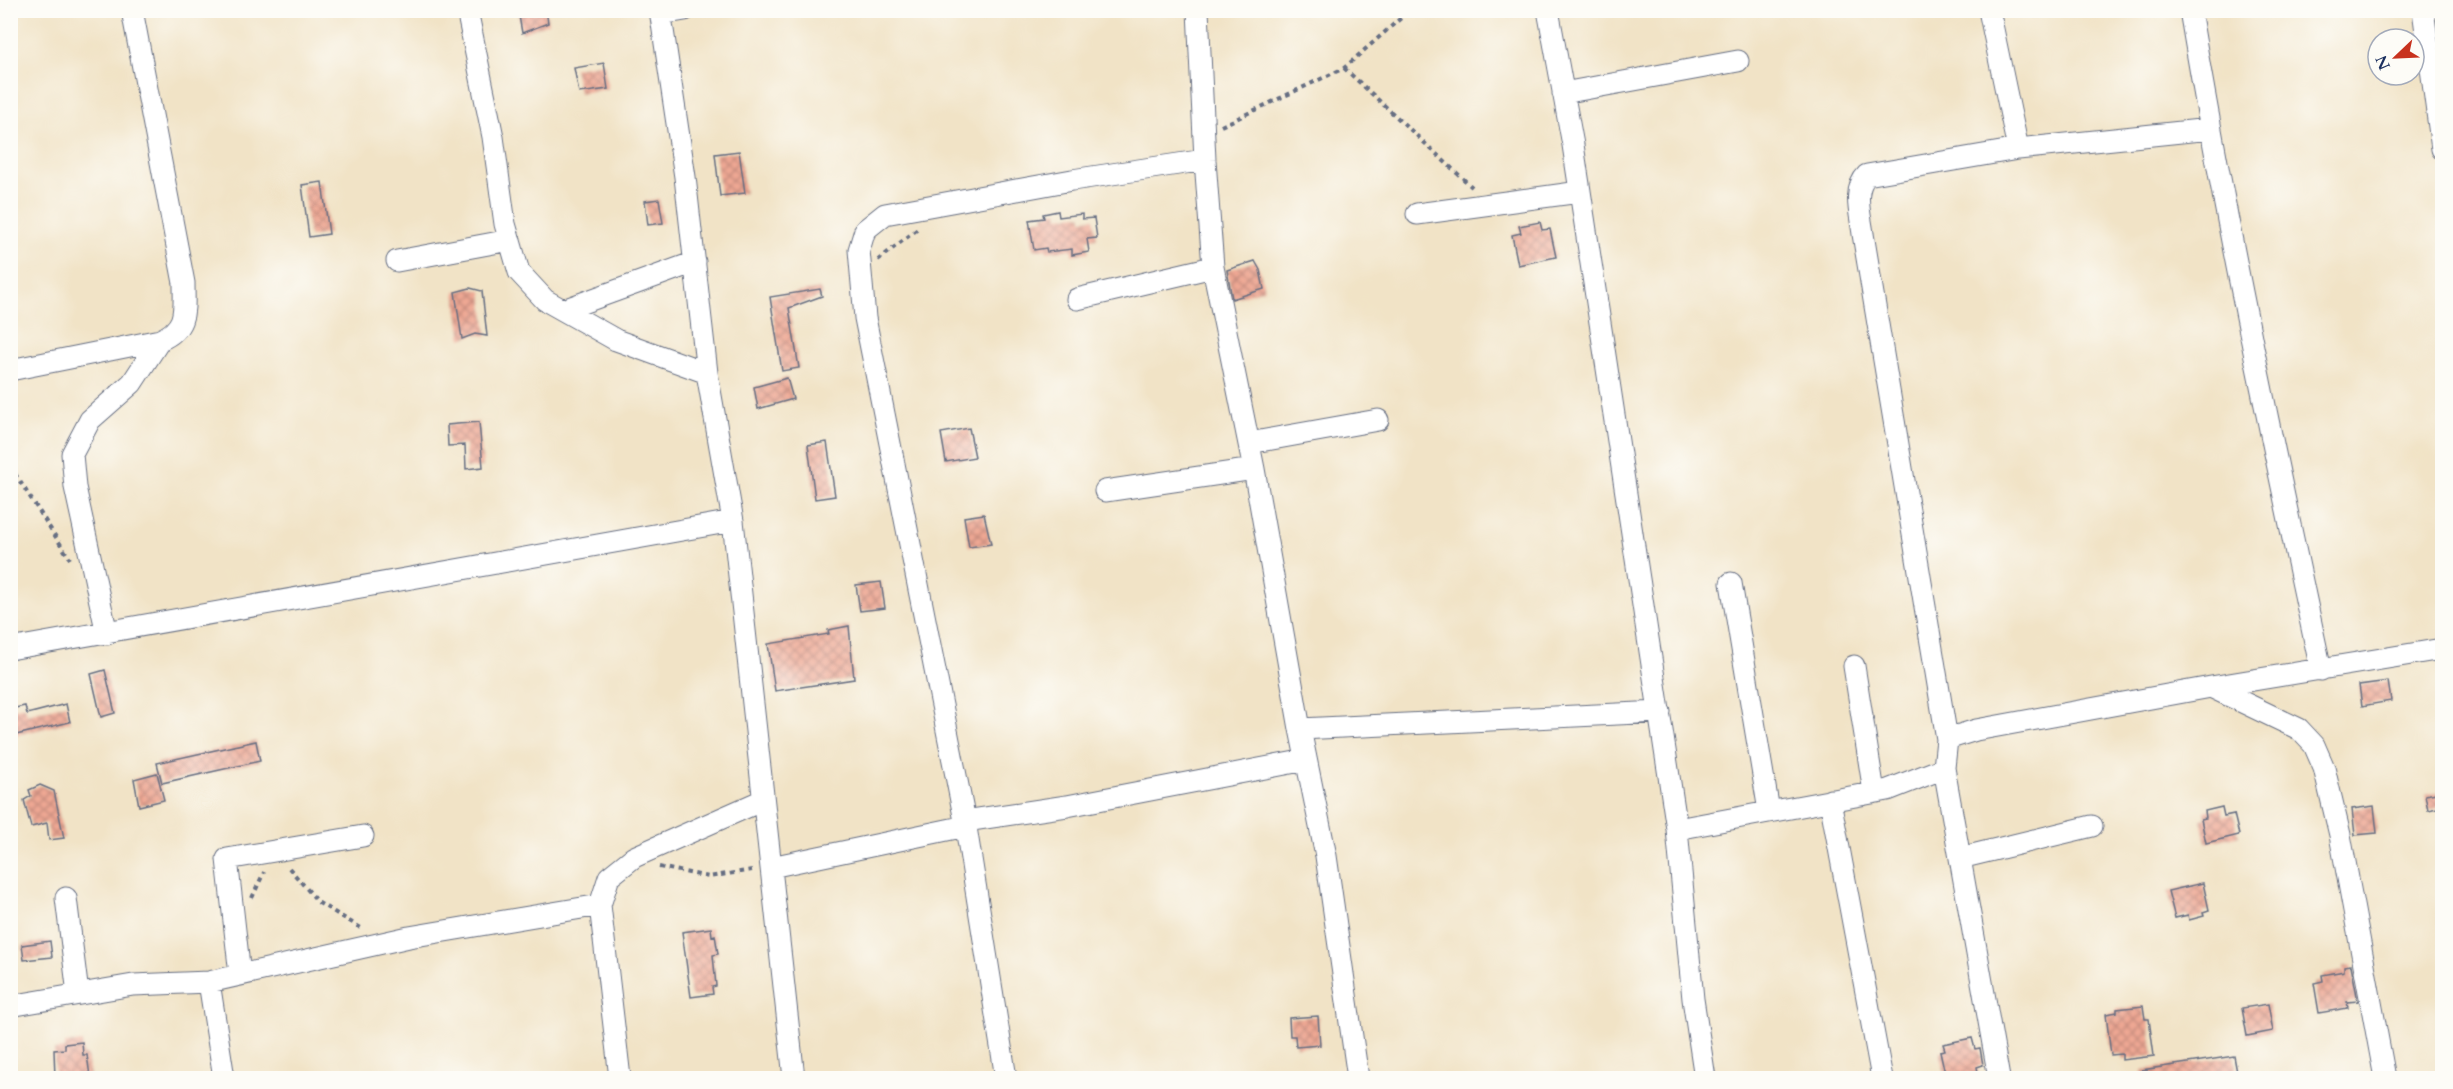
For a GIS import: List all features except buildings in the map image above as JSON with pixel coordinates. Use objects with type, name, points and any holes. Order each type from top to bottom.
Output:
[{"type":"street","points":[[10,369],[160,340],[171,335],[184,320],[184,283],[132,10]]},
{"type":"street","points":[[467,10],[494,137],[505,224],[519,272],[546,300],[616,340],[707,373]]},
{"type":"street","points":[[685,10],[661,12],[707,373],[733,521],[794,1078]]},
{"type":"street","points":[[1198,10],[1213,267],[1254,469],[1300,729],[1326,856],[1358,1078]]},
{"type":"street","points":[[1548,10],[1580,192],[1660,712],[1677,829],[1693,999],[1705,1078]]},
{"type":"street","points":[[1989,10],[2018,149]]},
{"type":"street","points":[[2190,10],[2210,129],[2275,458],[2321,670]]},
{"type":"street","points":[[2423,10],[2442,149]]},
{"type":"street","points":[[1563,93],[1738,62]]},
{"type":"street","points":[[1998,1078],[1944,768],[1947,739],[1865,245],[1860,182],[1867,176],[2018,149],[2210,129]]},
{"type":"street","points":[[1006,1078],[966,824],[865,318],[859,250],[865,230],[885,214],[1072,180],[1205,160]]},
{"type":"street","points":[[1417,214],[1580,192]]},
{"type":"street","points":[[397,261],[510,240]]},
{"type":"street","points":[[563,310],[694,262]]},
{"type":"street","points":[[1077,299],[1213,267]]},
{"type":"street","points":[[107,634],[75,487],[72,454],[90,420],[132,383],[160,340]]},
{"type":"street","points":[[1249,444],[1378,420]]},
{"type":"street","points":[[1105,491],[1254,469]]},
{"type":"street","points":[[11,649],[107,634],[733,521]]},
{"type":"street","points":[[1731,584],[1769,811]]},
{"type":"street","points":[[1947,739],[1976,730],[2211,687],[2442,649]]},
{"type":"street","points":[[1854,666],[1874,792]]},
{"type":"street","points":[[2211,687],[2299,729],[2314,745],[2324,768],[2340,835],[2385,1078]]},
{"type":"street","points":[[1300,729],[1660,712]]},
{"type":"street","points":[[771,867],[966,824],[1306,760]]},
{"type":"street","points":[[1677,829],[1888,790],[1944,768]]},
{"type":"street","points":[[620,1078],[600,905],[609,877],[634,857],[763,800]]},
{"type":"street","points":[[1830,800],[1882,1078]]},
{"type":"street","points":[[1960,858],[2092,826]]},
{"type":"street","points":[[240,975],[227,859],[363,836]]},
{"type":"street","points":[[66,898],[78,994]]},
{"type":"street","points":[[10,1006],[133,985],[209,982],[385,942],[600,905]]},
{"type":"street","points":[[209,982],[224,1078]]},
{"type":"path","points":[[1204,134],[1344,68],[1410,10]]},
{"type":"path","points":[[1344,68],[1490,204]]},
{"type":"path","points":[[861,274],[926,223]]},
{"type":"path","points":[[10,466],[74,566]]},
{"type":"path","points":[[274,851],[319,903],[385,942]]},
{"type":"path","points":[[628,862],[709,877],[771,867]]}]
